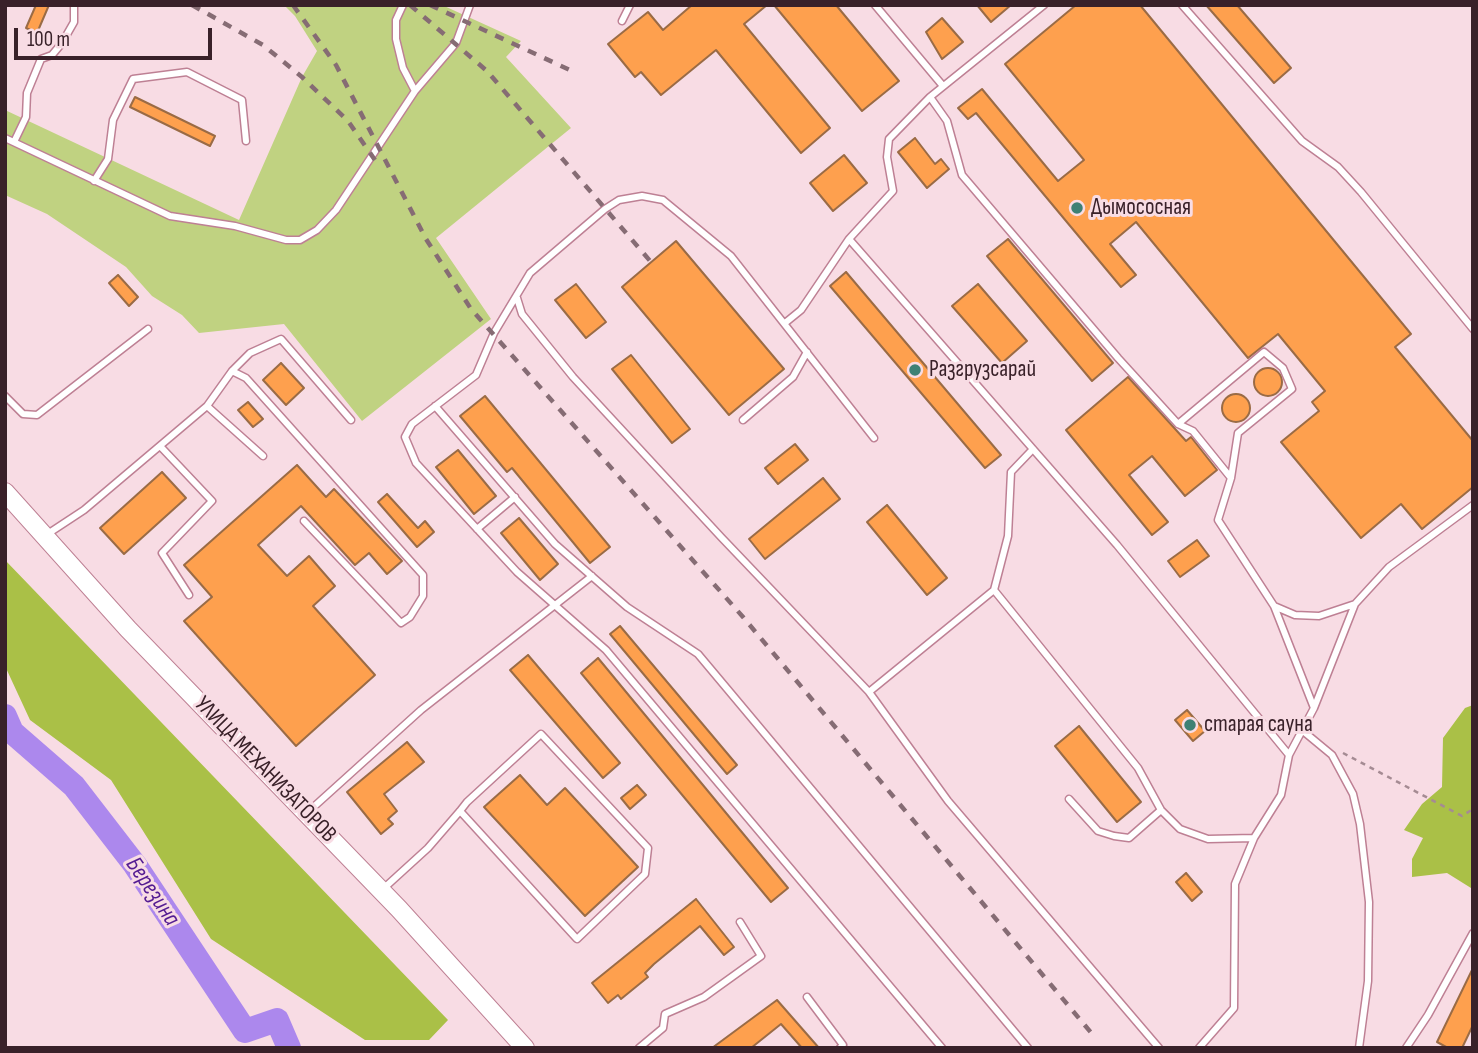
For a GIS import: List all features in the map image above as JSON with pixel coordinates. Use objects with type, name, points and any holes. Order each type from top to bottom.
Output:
[{"type":"street","name":"УЛИЦА МЕХАНИЗАТОРОВ","points":[[5,492],[128,629],[381,890],[525,1048]]},
{"type":"lane","points":[[14,142],[26,117],[27,93],[41,59],[52,55],[62,44],[74,22],[74,5]]},
{"type":"lane","points":[[403,5],[396,19],[396,39],[403,68],[415,91]]},
{"type":"lane","points":[[5,138],[170,216],[235,226],[286,240],[300,240],[317,230],[336,210],[415,91],[456,43],[470,5]]},
{"type":"lane","points":[[622,21],[630,5]]},
{"type":"lane","points":[[875,5],[943,86]]},
{"type":"lane","points":[[785,323],[801,310],[849,239],[893,191],[887,157],[889,139],[930,97],[1044,5]]},
{"type":"lane","points":[[1182,5],[1302,141],[1338,167],[1361,192],[1473,329]]},
{"type":"lane","points":[[94,181],[108,159],[113,120],[133,79],[187,72],[242,100],[246,141]]},
{"type":"lane","points":[[930,97],[947,121],[962,175],[1178,424],[1193,430],[1231,478]]},
{"type":"lane","points":[[874,438],[731,256],[663,200],[642,196],[619,200],[605,209],[530,273],[494,333],[476,375],[412,424],[405,437],[416,463],[477,529],[552,606],[606,650],[942,1048]]},
{"type":"lane","points":[[849,239],[1126,555],[1289,755]]},
{"type":"lane","points":[[517,298],[522,314],[573,377],[869,692],[948,801],[1159,1048]]},
{"type":"lane","points":[[5,396],[23,414],[37,415],[148,329]]},
{"type":"lane","points":[[44,536],[84,510],[207,406],[232,371],[250,353],[281,339],[351,420]]},
{"type":"lane","points":[[743,420],[793,377],[807,352]]},
{"type":"lane","points":[[1178,424],[1264,352],[1283,369],[1292,389],[1238,433],[1231,478],[1218,520],[1274,606],[1314,708]]},
{"type":"lane","points":[[232,371],[246,378],[423,575],[423,596],[410,617],[401,623],[304,521]]},
{"type":"lane","points":[[207,406],[263,456]]},
{"type":"lane","points":[[435,406],[555,544],[627,607],[698,654],[1028,1048]]},
{"type":"lane","points":[[160,446],[212,501],[162,553],[189,595]]},
{"type":"lane","points":[[869,692],[993,590],[1008,536],[1011,472],[1033,449]]},
{"type":"lane","points":[[477,529],[515,498]]},
{"type":"lane","points":[[1199,1048],[1234,1009],[1236,1000],[1235,884],[1254,838],[1280,795],[1289,755],[1314,708],[1355,604],[1389,567],[1473,505]]},
{"type":"lane","points":[[307,813],[421,710],[592,576]]},
{"type":"lane","points":[[993,590],[1139,768],[1161,810],[1180,829],[1208,839],[1254,838]]},
{"type":"lane","points":[[1274,606],[1294,615],[1319,616],[1355,604]]},
{"type":"lane","points":[[1303,732],[1332,755],[1353,794],[1360,824],[1369,902],[1368,981],[1359,1048]]},
{"type":"lane","points":[[381,890],[428,848],[460,811],[541,734],[648,848],[645,874],[578,939],[460,811]]},
{"type":"lane","points":[[1069,799],[1098,831],[1129,838],[1161,810]]},
{"type":"lane","points":[[639,1048],[663,1028],[665,1014],[704,997],[761,956],[740,922]]},
{"type":"lane","points":[[1406,1048],[1428,1015],[1473,933]]},
{"type":"lane","points":[[807,997],[842,1045],[840,1048]]},
{"type":"path","points":[[1339,751],[1462,816],[1473,808]]},
{"type":"green space","points":[[284,5],[442,5],[521,41],[506,57],[571,128],[436,238],[491,319],[362,421],[284,324],[199,333],[182,315],[152,296],[126,267],[47,214],[5,195],[5,110],[239,220],[302,77],[317,51],[295,16]]},
{"type":"green space","points":[[5,560],[448,1020],[429,1040],[365,1040],[211,939],[111,780],[30,720],[5,666]]},
{"type":"green space","points":[[1473,705],[1471,888],[1447,873],[1412,877],[1412,859],[1423,838],[1404,830],[1422,804],[1442,787],[1443,738],[1465,708]]},
{"type":"building","points":[[36,5],[49,5],[37,33],[26,28]]},
{"type":"building","points":[[692,5],[767,5],[744,24],[830,128],[801,153],[716,50],[661,95],[641,72],[635,77],[608,44],[648,12],[663,30]]},
{"type":"building","points":[[774,5],[836,5],[899,81],[862,111]]},
{"type":"building","points":[[977,5],[1011,5],[991,22]]},
{"type":"building","points":[[1076,5],[1140,5],[1411,334],[1395,347],[1473,441],[1473,487],[1422,529],[1401,504],[1361,538],[1281,442],[1319,411],[1312,402],[1325,391],[1278,334],[1248,358],[1136,222],[1110,244],[1136,275],[1121,287],[976,113],[968,119],[958,108],[982,89],[1058,181],[1084,160],[1005,64]]},
{"type":"building","points":[[1206,5],[1237,5],[1291,68],[1274,83]]},
{"type":"building","points":[[942,18],[963,42],[942,59],[926,32]]},
{"type":"building","points":[[135,97],[215,136],[210,146],[130,107]]},
{"type":"building","points":[[915,138],[935,164],[941,159],[949,169],[927,188],[898,152]]},
{"type":"building","points":[[844,155],[867,183],[833,211],[810,183]]},
{"type":"building","points":[[1008,239],[1113,363],[1092,381],[987,256]]},
{"type":"building","points":[[676,241],[784,369],[729,415],[622,287]]},
{"type":"building","name":"Разгрузсарай","points":[[846,272],[1001,455],[985,468],[830,286]]},
{"type":"building","points":[[118,275],[138,297],[129,306],[109,283]]},
{"type":"building","points":[[576,284],[606,322],[586,338],[555,300]]},
{"type":"building","points":[[978,284],[1027,341],[1002,363],[952,306]]},
{"type":"building","points":[[631,355],[690,429],[672,443],[612,369]]},
{"type":"building","points":[[281,363],[304,388],[286,405],[263,380]]},
{"type":"building","points":[[1268,368],[1278,372],[1282,382],[1278,392],[1268,396],[1258,392],[1254,382],[1258,372]]},
{"type":"building","points":[[1128,377],[1186,441],[1191,437],[1217,470],[1185,496],[1152,456],[1129,475],[1168,522],[1152,535],[1066,430]]},
{"type":"building","points":[[1236,394],[1246,398],[1250,408],[1246,418],[1236,422],[1226,418],[1222,408],[1226,398]]},
{"type":"building","points":[[485,396],[610,547],[590,563],[512,468],[507,472],[460,416]]},
{"type":"building","points":[[248,402],[263,419],[253,427],[238,410]]},
{"type":"building","points":[[795,444],[808,460],[778,484],[765,468]]},
{"type":"building","points":[[458,450],[496,496],[474,514],[436,467]]},
{"type":"building","points":[[297,465],[326,497],[334,489],[402,561],[387,574],[369,553],[355,565],[301,506],[258,545],[287,576],[309,556],[335,586],[313,606],[375,675],[296,746],[184,621],[212,597],[184,565]]},
{"type":"building","points":[[162,472],[186,498],[124,554],[100,528]]},
{"type":"building","points":[[823,478],[840,499],[765,559],[749,539]]},
{"type":"building","points":[[387,494],[418,528],[425,521],[434,532],[417,547],[378,502]]},
{"type":"building","points":[[887,505],[947,578],[927,595],[867,522]]},
{"type":"building","points":[[519,518],[558,564],[540,580],[501,533]]},
{"type":"building","points":[[1197,540],[1209,556],[1180,577],[1168,561]]},
{"type":"building","points":[[620,626],[737,765],[727,774],[610,634]]},
{"type":"building","points":[[528,655],[620,763],[603,778],[510,670]]},
{"type":"building","points":[[598,658],[788,888],[771,902],[581,673]]},
{"type":"building","name":"старая сауна","points":[[1187,710],[1205,731],[1193,741],[1175,720]]},
{"type":"building","points":[[1079,726],[1141,802],[1117,822],[1055,746]]},
{"type":"building","points":[[407,742],[424,762],[384,794],[397,811],[388,819],[393,824],[381,834],[347,792]]},
{"type":"building","points":[[520,775],[547,805],[565,788],[638,867],[585,916],[484,807]]},
{"type":"building","points":[[637,785],[646,795],[630,809],[621,798]]},
{"type":"building","points":[[1186,873],[1202,892],[1192,901],[1176,882]]},
{"type":"building","points":[[696,899],[734,947],[724,955],[700,926],[654,964],[645,973],[648,977],[621,999],[618,995],[608,1003],[592,983]]},
{"type":"building","points":[[1473,968],[1473,1025],[1462,1048],[1448,1048],[1437,1042]]},
{"type":"building","points":[[777,1000],[819,1048],[802,1048],[781,1024],[751,1048],[712,1048]]},
{"type":"waterway","name":"Березина","points":[[5,716],[12,732],[74,786],[135,865],[245,1031],[277,1020],[289,1048]]},
{"type":"railway","points":[[192,5],[263,45],[302,77],[348,121],[377,163]]},
{"type":"railway","points":[[293,5],[336,65],[426,239],[471,309],[743,617],[1093,1035]]},
{"type":"railway","points":[[410,5],[487,71],[651,262]]},
{"type":"railway","points":[[430,5],[572,71]]},
{"type":"place","name":"Дымососная","points":[[1077,208]]},
{"type":"place","name":"Разгрузсарай","points":[[915,370]]},
{"type":"place","name":"старая сауна","points":[[1190,725]]}]
